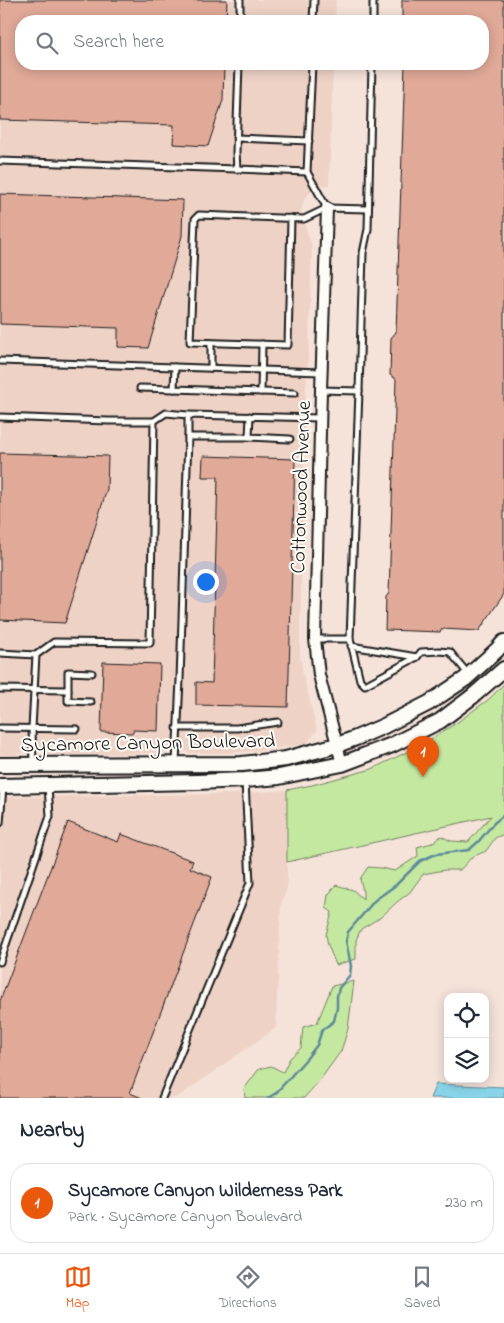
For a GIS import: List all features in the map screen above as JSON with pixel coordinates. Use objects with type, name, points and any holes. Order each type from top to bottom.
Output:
[{"type":"main road","name":"Sycamore Canyon Boulevard","points":[[0,765],[242,764],[286,759],[336,745],[384,726],[429,703],[469,675],[504,642]]},
{"type":"main road","name":"Sycamore Canyon Boulevard","points":[[1,786],[245,780],[278,777],[342,764],[392,745],[440,721],[473,696],[504,668]]},
{"type":"street","name":"Cottonwood Avenue","points":[[327,208],[315,639],[318,675],[342,764]]},
{"type":"lane","points":[[240,0],[240,15]]},
{"type":"lane","points":[[313,15],[314,0]]},
{"type":"lane","points":[[373,15],[374,0]]},
{"type":"lane","points":[[237,169],[238,70]]},
{"type":"lane","points":[[312,70],[307,172],[327,208]]},
{"type":"lane","points":[[372,70],[368,229],[363,253],[360,391],[350,639],[360,680],[365,684],[417,657],[421,652],[450,652],[469,675]]},
{"type":"lane","points":[[236,138],[309,141]]},
{"type":"lane","points":[[0,161],[307,172]]},
{"type":"lane","points":[[291,218],[288,345],[190,342],[194,220],[199,215],[291,218],[304,219],[327,208],[368,209]]},
{"type":"lane","points":[[211,343],[211,368]]},
{"type":"lane","points":[[261,392],[262,344]]},
{"type":"lane","points":[[0,361],[322,372]]},
{"type":"lane","points":[[174,367],[174,390]]},
{"type":"lane","points":[[140,388],[295,393]]},
{"type":"lane","points":[[321,390],[360,391]]},
{"type":"lane","points":[[0,417],[108,421],[154,421],[166,414],[320,418]]},
{"type":"lane","points":[[176,765],[188,415]]},
{"type":"lane","points":[[249,437],[250,416]]},
{"type":"lane","points":[[0,653],[36,655],[54,642],[150,643],[154,421]]},
{"type":"lane","points":[[188,437],[290,438]]},
{"type":"lane","points":[[315,639],[350,639]]},
{"type":"lane","points":[[352,646],[417,657]]},
{"type":"lane","points":[[33,765],[32,728],[36,655]]},
{"type":"lane","points":[[91,702],[68,701],[68,672],[92,673]]},
{"type":"lane","points":[[0,689],[68,690]]},
{"type":"lane","points":[[177,728],[237,728],[278,722]]},
{"type":"lane","points":[[0,728],[77,729]]},
{"type":"lane","points":[[162,1098],[250,883],[245,780]]},
{"type":"lane","points":[[0,962],[50,816],[48,785]]},
{"type":"lane","points":[[0,823],[1,786]]},
{"type":"shaded area","points":[[0,0],[336,0],[335,15],[15,15],[15,70],[333,70],[329,185],[312,191],[304,199],[301,211],[312,247],[305,403],[300,657],[317,730],[308,742],[304,744],[275,749],[229,753],[189,753],[185,751],[51,755],[44,751],[19,753],[17,755],[0,755]]},
{"type":"shaded area","points":[[287,790],[287,888],[281,904],[276,1028],[176,1098],[0,1098],[0,797],[229,794]]},
{"type":"green space","points":[[504,684],[504,834],[495,838],[486,851],[472,857],[460,870],[444,870],[423,874],[410,892],[381,917],[361,929],[356,940],[356,959],[336,965],[326,935],[332,912],[326,908],[328,895],[336,885],[353,890],[363,899],[360,879],[368,867],[395,871],[418,856],[417,847],[432,843],[441,836],[451,841],[468,842],[491,816],[287,862],[287,790],[372,769],[421,745],[455,724],[489,699]]},
{"type":"green space","points":[[354,981],[348,1029],[341,1051],[304,1098],[245,1098],[244,1089],[259,1069],[271,1066],[283,1072],[290,1058],[301,1048],[303,1027],[317,1023],[332,986]]},
{"type":"water","points":[[436,1084],[504,1087],[504,1098],[430,1098]]},
{"type":"building","points":[[0,0],[227,0],[226,15],[15,15],[15,70],[224,70],[223,100],[208,146],[173,144],[174,125],[0,120]]},
{"type":"building","points":[[402,0],[504,0],[504,594],[479,631],[442,629],[440,632],[385,630],[386,597],[389,593],[396,379],[390,375],[391,338],[396,332],[405,70],[489,70],[489,15],[402,15]]},
{"type":"building","points":[[0,194],[183,200],[182,236],[148,348],[118,347],[118,328],[0,324]]},
{"type":"building","points":[[0,453],[108,456],[107,489],[65,623],[0,620]]},
{"type":"building","points":[[203,456],[295,459],[288,707],[196,705],[196,682],[212,683],[218,477],[202,477]]},
{"type":"building","points":[[103,662],[160,664],[158,731],[133,730],[133,733],[101,732]]},
{"type":"building","points":[[68,822],[118,842],[121,834],[193,861],[190,868],[212,877],[130,1093],[142,1098],[0,1098],[0,1001]]},
{"type":"waterway","points":[[268,1098],[276,1093],[307,1058],[317,1045],[322,1030],[334,1021],[339,988],[350,975],[351,966],[346,941],[348,932],[375,900],[396,885],[420,861],[436,854],[469,850],[504,815]]},
{"type":"place","name":"Sycamore Canyon Wilderness Park","points":[[423,777]]}]
